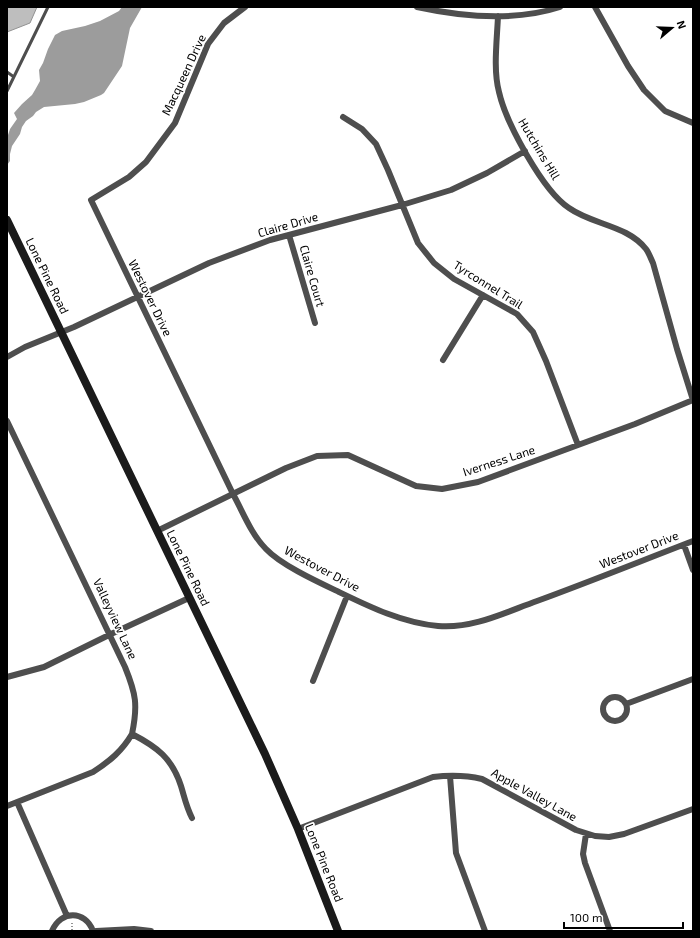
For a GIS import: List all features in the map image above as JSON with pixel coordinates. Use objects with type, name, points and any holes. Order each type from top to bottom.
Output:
[{"type":"street","name":"Macqueen Drive","points":[[91,200],[129,177],[146,162],[175,123],[208,44],[224,23],[245,7]]},
{"type":"street","points":[[417,7],[443,13],[498,16],[532,14],[560,7]]},
{"type":"street","points":[[595,7],[628,66],[644,90],[665,111],[693,123]]},
{"type":"street","name":"Hutchins Hill","points":[[498,16],[496,60],[498,92],[510,123],[525,151],[548,187],[568,208],[584,217],[618,229],[635,239],[646,250],[653,263],[693,400]]},
{"type":"street","name":"Tyrconnel Trail","points":[[343,117],[362,129],[376,144],[418,243],[434,263],[454,279],[517,314],[533,332],[546,361],[578,445]]},
{"type":"street","name":"Claire Drive","points":[[7,357],[25,347],[138,297],[209,263],[270,240],[402,205],[451,190],[487,173],[525,151]]},
{"type":"street","name":"Westover Drive","points":[[91,200],[249,526],[266,549],[286,564],[347,596],[403,620],[439,626],[474,624],[693,541]]},
{"type":"street","name":"Lone Pine Road","points":[[7,220],[265,754],[298,829],[338,931]]},
{"type":"street","name":"Claire Court","points":[[289,235],[315,323]]},
{"type":"street","points":[[443,360],[483,295]]},
{"type":"street","name":"Iverness Lane","points":[[156,531],[286,468],[317,456],[348,455],[416,486],[442,490],[478,482],[635,424],[693,400]]},
{"type":"street","name":"Valleyview Lane","points":[[7,421],[111,634],[134,688],[136,709],[132,734]]},
{"type":"street","points":[[684,545],[693,570]]},
{"type":"street","points":[[314,681],[347,596]]},
{"type":"street","points":[[7,677],[44,667],[189,598]]},
{"type":"street","points":[[626,704],[693,679]]},
{"type":"street","points":[[7,806],[93,772],[106,764],[119,753],[132,734],[154,747],[170,761],[176,771],[186,807],[192,818]]},
{"type":"street","points":[[450,776],[456,853],[485,931]]},
{"type":"street","name":"Apple Valley Lane","points":[[298,829],[433,778],[450,776],[467,776],[482,779],[576,830],[594,836],[609,837],[624,834],[693,809]]},
{"type":"street","points":[[17,802],[67,916]]},
{"type":"street","points":[[586,834],[583,854],[585,863],[610,931]]},
{"type":"street","points":[[52,931],[58,921],[67,916],[77,916],[82,918],[87,921],[93,931]]},
{"type":"street","points":[[96,931],[134,929],[151,931]]},
{"type":"lane","points":[[7,91],[48,7]]},
{"type":"lane","points":[[7,72],[14,77]]},
{"type":"shaded area","points":[[122,7],[142,7],[130,28],[122,66],[104,93],[84,102],[44,107],[36,112],[22,127],[20,134],[12,146],[10,161],[7,165],[7,138],[10,129],[17,119],[14,113],[32,95],[40,81],[39,70],[55,35],[62,31],[100,21],[119,11]]},
{"type":"building","points":[[7,7],[37,7],[30,23],[7,32]]}]
